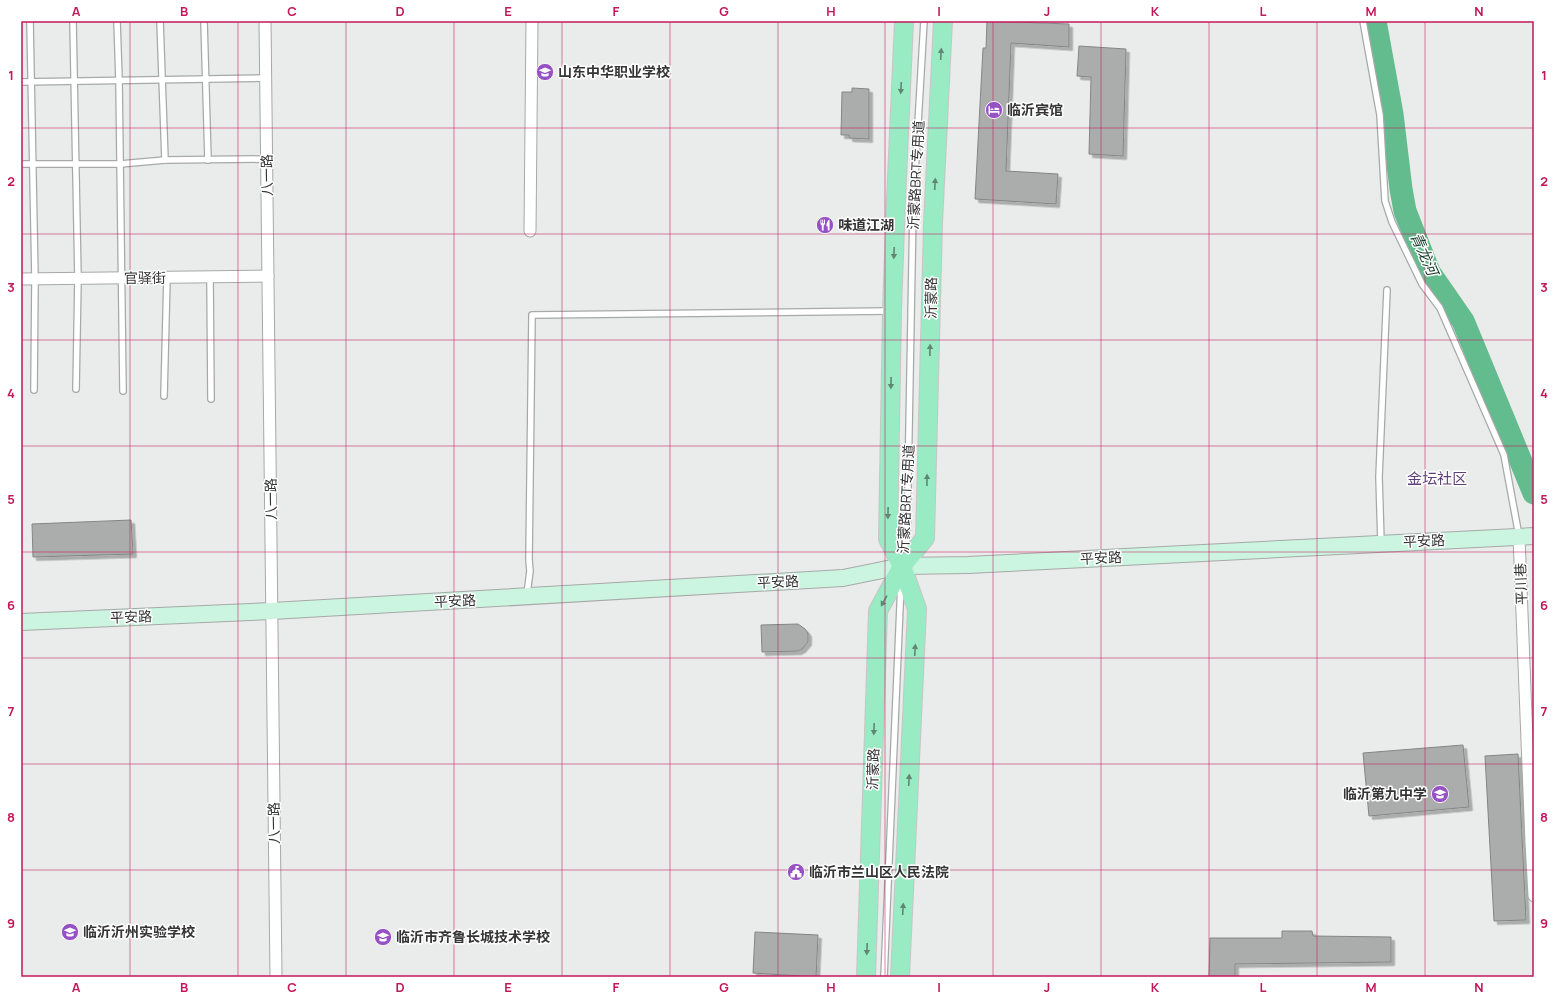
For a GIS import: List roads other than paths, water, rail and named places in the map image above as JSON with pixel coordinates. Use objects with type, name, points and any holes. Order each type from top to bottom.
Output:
[{"type":"main road","points":[[900,977],[917,609],[902,566],[888,539],[892,310],[904,21]]},
{"type":"main road","name":"沂蒙路","points":[[866,977],[878,611],[902,566],[925,538],[933,223],[943,21]]},
{"type":"main road","name":"平安路","points":[[21,622],[272,611],[844,578],[902,566],[968,565],[1527,536]]},
{"type":"street","name":"八一路","points":[[265,21],[276,977]]},
{"type":"street","points":[[530,231],[532,21]]},
{"type":"street","name":"官驿街","points":[[21,280],[268,276]]},
{"type":"street","name":"平川巷","points":[[1527,536],[1534,896]]},
{"type":"lane","points":[[30,21],[35,279],[34,390]]},
{"type":"lane","points":[[73,21],[78,279],[76,389]]},
{"type":"lane","points":[[117,21],[122,278],[122,391]]},
{"type":"lane","points":[[160,21],[165,160]]},
{"type":"lane","points":[[204,21],[208,160]]},
{"type":"lane","name":"沂蒙路BRT专用道","points":[[884,977],[902,566],[907,539],[913,209],[924,21]]},
{"type":"lane","points":[[1363,21],[1380,115],[1385,201],[1392,222],[1422,284],[1440,308],[1504,455],[1527,536]]},
{"type":"lane","points":[[21,82],[266,78]]},
{"type":"lane","points":[[21,164],[120,164],[165,160],[267,159]]},
{"type":"lane","points":[[164,396],[167,277]]},
{"type":"lane","points":[[210,277],[211,399]]},
{"type":"lane","points":[[1381,544],[1379,477],[1387,290]]},
{"type":"lane","points":[[527,597],[530,571],[532,315],[892,310]]},
{"type":"waterway","name":"青龙河","points":[[1375,21],[1392,114],[1405,211],[1429,272],[1463,321],[1534,493]]},
{"type":"place","name":"山东中华职业学校","points":[[545,72]]},
{"type":"place","name":"临沂宾馆","points":[[994,110]]},
{"type":"place","name":"味道江湖","points":[[825,225]]},
{"type":"place","name":"临沂第九中学","points":[[1440,794]]},
{"type":"place","name":"临沂市兰山区人民法院","points":[[796,872]]},
{"type":"place","name":"临沂沂州实验学校","points":[[70,932]]},
{"type":"place","name":"临沂市齐鲁长城技术学校","points":[[383,937]]},
{"type":"district","name":"金坛社区","points":[[1437,479]]}]
